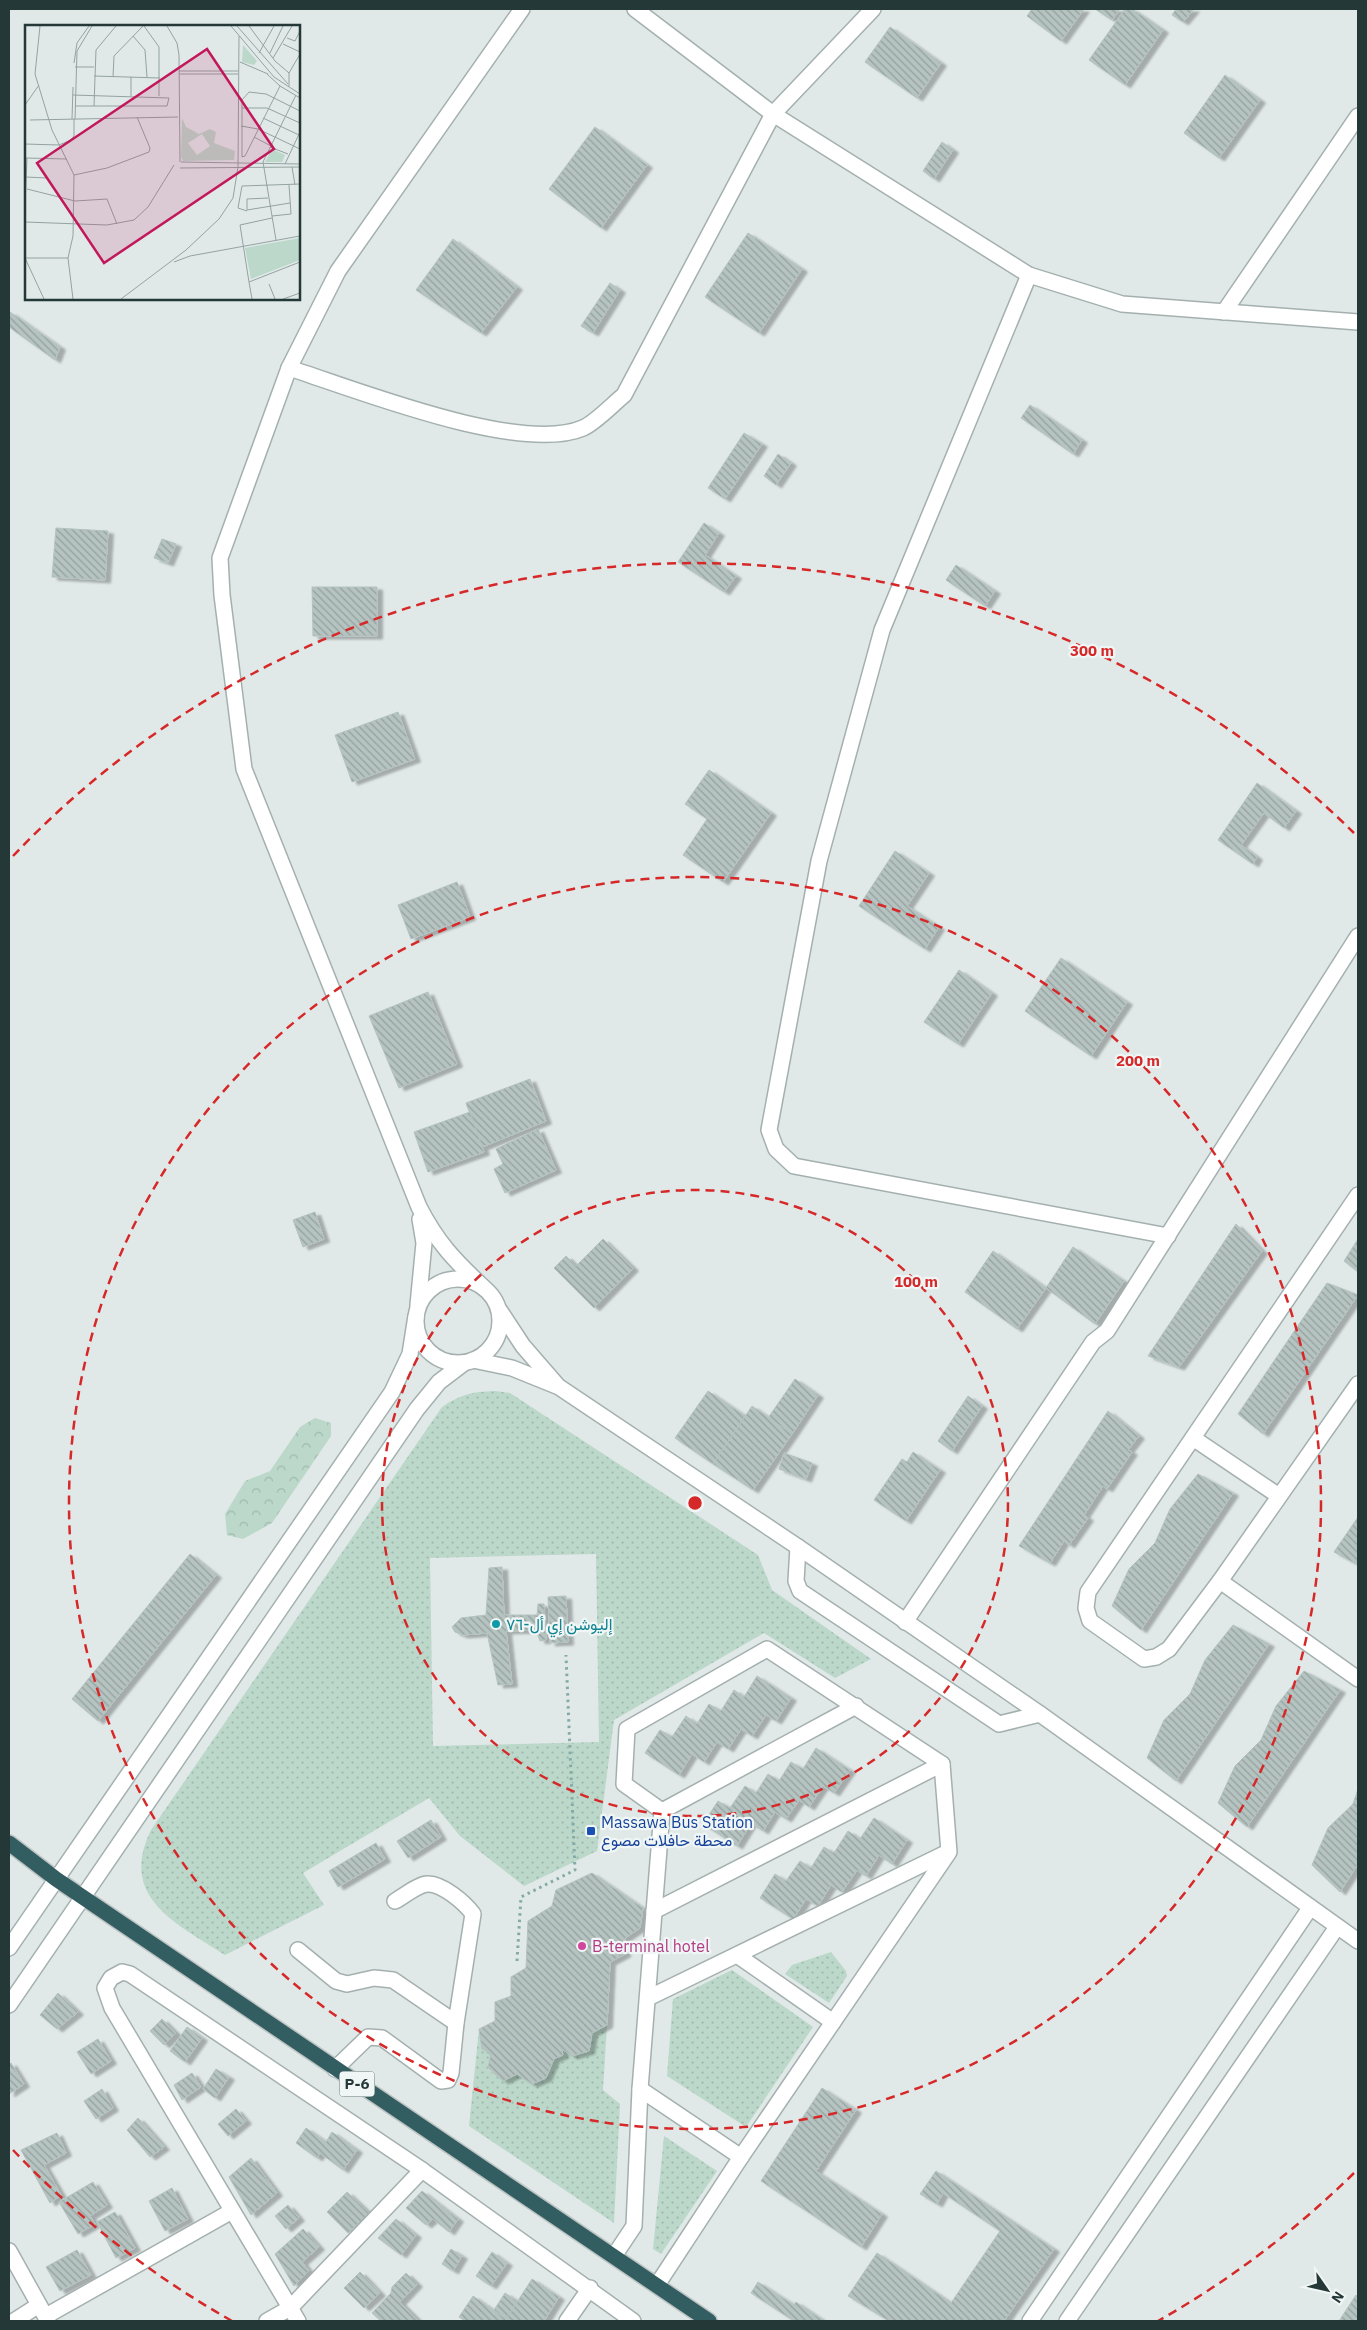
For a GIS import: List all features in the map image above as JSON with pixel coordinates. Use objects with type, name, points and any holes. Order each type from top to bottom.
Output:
[{"type":"highway","name":"P-6","points":[[9,1843],[56,1879],[709,2321]]},
{"type":"street","points":[[522,9],[338,271],[288,368],[220,558],[222,595],[244,769],[418,1208],[433,1234],[451,1257],[494,1299],[508,1325],[523,1346],[559,1387]]},
{"type":"street","points":[[635,9],[773,114],[1029,275],[1122,304],[1358,322]]},
{"type":"street","points":[[288,368],[457,422],[546,435],[583,428],[624,395],[773,114],[873,9]]},
{"type":"street","points":[[1224,312],[1358,116]]},
{"type":"street","points":[[1029,275],[882,630],[819,861],[769,1130],[776,1150],[794,1166],[1168,1236]]},
{"type":"street","points":[[905,1622],[1093,1342],[1108,1332],[1358,936]]},
{"type":"street","points":[[1358,1195],[1088,1592],[1086,1608],[1090,1621],[1144,1659],[1156,1657],[1170,1649],[1358,1384]]},
{"type":"street","points":[[9,1948],[392,1392],[410,1354],[417,1312],[424,1243],[418,1208]]},
{"type":"street","points":[[483,1287],[467,1280],[450,1279],[434,1286],[421,1299],[417,1312],[418,1335],[428,1351],[444,1361],[468,1361],[512,1368],[559,1387],[798,1547],[1040,1714],[1358,1941]]},
{"type":"street","points":[[9,2005],[417,1409],[439,1382],[468,1361],[488,1350],[497,1335],[500,1317],[494,1299]]},
{"type":"street","points":[[1193,1438],[1279,1496]]},
{"type":"street","points":[[798,1547],[796,1581],[800,1591],[999,1724],[1040,1714]]},
{"type":"street","points":[[1220,1581],[1358,1679]]},
{"type":"street","points":[[662,1811],[624,1784],[627,1729],[767,1649],[942,1764]]},
{"type":"street","points":[[662,1811],[856,1706]]},
{"type":"street","points":[[657,2285],[741,2157],[949,1852],[942,1764]]},
{"type":"street","points":[[654,1910],[942,1764]]},
{"type":"street","points":[[614,2256],[634,2226],[640,2090],[662,1811]]},
{"type":"street","points":[[648,1998],[949,1852]]},
{"type":"street","points":[[335,2069],[368,2037],[375,2036],[382,2038],[441,2081],[448,2080],[452,2073],[456,2024],[474,1914],[469,1908],[435,1885],[426,1884],[395,1901]]},
{"type":"street","points":[[1030,2321],[1310,1908]]},
{"type":"street","points":[[1068,2321],[1337,1927]]},
{"type":"street","points":[[298,1950],[336,1980],[347,1984],[374,1978],[393,1980],[456,2024]]},
{"type":"street","points":[[737,1955],[833,2022]]},
{"type":"street","points":[[294,2315],[112,2008],[105,1988],[111,1978],[122,1972],[130,1974],[422,2170],[590,2288],[633,2321]]},
{"type":"street","points":[[640,2090],[741,2157]]},
{"type":"street","points":[[267,2321],[294,2315],[422,2170]]},
{"type":"street","points":[[14,2321],[44,2314],[232,2211]]},
{"type":"street","points":[[9,2251],[44,2314]]},
{"type":"street","points":[[567,2321],[590,2288]]},
{"type":"path","points":[[517,1961],[520,1897],[575,1870],[566,1654]]},
{"type":"green space","points":[[495,1391],[510,1393],[758,1555],[772,1590],[871,1659],[835,1678],[764,1633],[614,1720],[597,1851],[524,1886],[460,1836],[429,1798],[303,1873],[324,1905],[225,1955],[171,1919],[157,1906],[147,1891],[142,1874],[143,1854],[151,1830],[442,1407],[461,1396]],"holes":[[[596,1554],[599,1742],[433,1746],[430,1558]]]},
{"type":"green space","points":[[315,1418],[331,1423],[331,1436],[272,1523],[243,1539],[227,1535],[225,1514],[245,1481],[270,1471],[300,1427]]},
{"type":"green space","points":[[831,1952],[846,1971],[847,1976],[829,2003],[785,1974],[792,1965]]},
{"type":"green space","points":[[732,1970],[813,2027],[746,2127],[667,2076],[673,1999]]},
{"type":"green space","points":[[607,2025],[603,2090],[620,2104],[614,2223],[469,2126],[479,2029],[482,2049],[491,2053],[488,2069],[503,2081],[517,2074],[546,2078],[554,2059],[563,2055],[562,2049],[572,2056],[589,2051],[592,2033]]},
{"type":"green space","points":[[664,2136],[717,2171],[661,2254],[653,2249]]},
{"type":"building","points":[[1032,9],[1084,9],[1061,41],[1027,16]]},
{"type":"building","points":[[1095,9],[1120,9],[1112,20]]},
{"type":"building","points":[[1125,9],[1132,9],[1163,30],[1125,85],[1089,60]]},
{"type":"building","points":[[1176,9],[1194,9],[1183,22],[1172,15]]},
{"type":"building","points":[[890,27],[941,63],[917,98],[865,62]]},
{"type":"building","points":[[1225,75],[1260,100],[1219,158],[1184,133]]},
{"type":"building","points":[[595,127],[647,165],[601,228],[549,189]]},
{"type":"building","points":[[942,142],[953,150],[934,179],[923,171]]},
{"type":"building","points":[[748,233],[802,269],[759,333],[705,297]]},
{"type":"building","points":[[453,239],[517,287],[481,333],[416,290]]},
{"type":"building","points":[[610,283],[620,290],[593,333],[581,326]]},
{"type":"building","points":[[10,312],[60,347],[55,360],[9,327]]},
{"type":"building","points":[[1030,405],[1082,440],[1073,454],[1021,418]]},
{"type":"building","points":[[744,433],[762,444],[725,499],[708,488]]},
{"type":"building","points":[[778,454],[791,463],[776,485],[764,476]]},
{"type":"building","points":[[704,523],[719,533],[705,555],[736,576],[724,592],[678,562]]},
{"type":"building","points":[[56,528],[108,531],[105,580],[52,577]]},
{"type":"building","points":[[162,539],[176,544],[168,563],[154,558]]},
{"type":"building","points":[[956,565],[995,591],[985,606],[946,580]]},
{"type":"building","points":[[312,587],[377,587],[377,636],[313,636]]},
{"type":"building","points":[[398,712],[415,759],[352,782],[335,735]]},
{"type":"building","points":[[709,770],[771,813],[723,882],[683,855],[707,819],[685,804]]},
{"type":"building","points":[[1257,783],[1296,811],[1284,828],[1264,813],[1241,845],[1257,857],[1253,864],[1218,840]]},
{"type":"building","points":[[895,851],[929,873],[907,906],[939,927],[925,949],[859,906]]},
{"type":"building","points":[[457,882],[470,917],[411,939],[398,905]]},
{"type":"building","points":[[1061,958],[1127,1002],[1091,1056],[1025,1011]]},
{"type":"building","points":[[959,970],[992,993],[958,1044],[924,1022]]},
{"type":"building","points":[[428,992],[457,1064],[399,1088],[369,1016]]},
{"type":"building","points":[[530,1079],[546,1121],[482,1147],[466,1103]]},
{"type":"building","points":[[470,1112],[484,1152],[428,1172],[414,1132]]},
{"type":"building","points":[[538,1129],[556,1170],[505,1193],[494,1169],[503,1164],[496,1149]]},
{"type":"building","points":[[315,1212],[324,1239],[303,1247],[293,1220]]},
{"type":"building","points":[[1236,1224],[1262,1251],[1179,1367],[1148,1356]]},
{"type":"building","points":[[603,1239],[633,1268],[594,1308],[554,1268],[566,1256],[576,1266]]},
{"type":"building","points":[[1358,1239],[1358,1272],[1344,1261]]},
{"type":"building","points":[[1073,1247],[1124,1281],[1095,1324],[1046,1288]]},
{"type":"building","points":[[993,1251],[1046,1288],[1017,1329],[965,1292]]},
{"type":"building","points":[[1327,1283],[1358,1295],[1263,1434],[1238,1414]]},
{"type":"building","points":[[795,1379],[818,1395],[792,1434],[768,1418]]},
{"type":"building","points":[[708,1391],[745,1416],[713,1464],[675,1438]]},
{"type":"building","points":[[968,1396],[982,1406],[952,1451],[938,1441]]},
{"type":"building","points":[[752,1406],[792,1434],[753,1490],[713,1464]]},
{"type":"building","points":[[1108,1411],[1139,1436],[1128,1450],[1132,1452],[1107,1489],[1103,1486],[1084,1515],[1088,1518],[1069,1545],[1064,1541],[1050,1563],[1019,1546]]},
{"type":"building","points":[[913,1452],[940,1470],[906,1521],[874,1500],[902,1459],[907,1462]]},
{"type":"building","points":[[784,1453],[812,1463],[806,1479],[779,1469]]},
{"type":"building","points":[[1198,1474],[1233,1493],[1141,1630],[1112,1606],[1129,1569],[1155,1543],[1170,1509]]},
{"type":"building","points":[[1358,1517],[1358,1565],[1334,1552]]},
{"type":"building","points":[[190,1554],[216,1575],[98,1721],[72,1699]]},
{"type":"building","points":[[502,1567],[504,1615],[537,1615],[538,1604],[544,1604],[546,1640],[540,1641],[536,1630],[506,1631],[512,1684],[498,1685],[487,1633],[463,1635],[455,1632],[452,1627],[461,1618],[486,1615],[489,1568]]},
{"type":"building","points":[[566,1596],[568,1642],[550,1643],[548,1597]]},
{"type":"building","points":[[1233,1625],[1269,1644],[1176,1781],[1147,1758],[1164,1720],[1190,1694],[1205,1660]]},
{"type":"building","points":[[1304,1671],[1340,1690],[1247,1827],[1218,1803],[1235,1766],[1261,1740],[1276,1706]]},
{"type":"building","points":[[757,1676],[791,1698],[776,1721],[766,1715],[752,1736],[741,1729],[728,1749],[717,1742],[704,1762],[692,1754],[679,1775],[645,1753],[660,1730],[672,1737],[686,1716],[697,1724],[709,1704],[721,1711],[734,1690],[744,1697]]},
{"type":"building","points":[[816,1748],[850,1770],[834,1793],[823,1786],[809,1807],[799,1800],[786,1819],[775,1812],[763,1831],[751,1823],[737,1846],[703,1824],[718,1801],[730,1808],[745,1786],[756,1793],[768,1774],[779,1781],[791,1762],[803,1769]]},
{"type":"building","points":[[1358,1789],[1358,1864],[1340,1892],[1312,1865],[1328,1828],[1353,1804]]},
{"type":"building","points":[[874,1818],[907,1840],[892,1864],[879,1855],[866,1876],[857,1870],[842,1892],[831,1885],[818,1906],[806,1899],[793,1919],[760,1898],[775,1874],[786,1881],[800,1861],[811,1868],[824,1847],[834,1853],[848,1831],[860,1839]]},
{"type":"building","points":[[431,1820],[441,1837],[408,1858],[397,1841]]},
{"type":"building","points":[[376,1843],[385,1859],[338,1887],[329,1871]]},
{"type":"building","points":[[592,1873],[643,1908],[640,1928],[625,1938],[625,1954],[610,1962],[607,2025],[592,2033],[589,2051],[572,2056],[562,2049],[563,2055],[554,2059],[546,2078],[532,2084],[517,2074],[503,2081],[488,2068],[491,2053],[482,2049],[479,2029],[495,2021],[495,2002],[511,1996],[511,1977],[526,1968],[528,1921],[552,1906],[556,1890]]},
{"type":"building","points":[[58,1993],[78,2012],[57,2029],[40,2015]]},
{"type":"building","points":[[162,2019],[176,2033],[164,2045],[150,2031]]},
{"type":"building","points":[[187,2027],[202,2038],[185,2062],[170,2051]]},
{"type":"building","points":[[98,2039],[111,2061],[91,2074],[77,2052]]},
{"type":"building","points":[[11,2063],[24,2084],[9,2094],[9,2064]]},
{"type":"building","points":[[216,2069],[229,2077],[215,2098],[203,2089]]},
{"type":"building","points":[[192,2073],[201,2087],[182,2100],[174,2085]]},
{"type":"building","points":[[822,2088],[856,2110],[816,2171],[882,2214],[861,2247],[761,2181]]},
{"type":"building","points":[[102,2089],[113,2108],[96,2119],[84,2101]]},
{"type":"building","points":[[236,2109],[246,2121],[228,2136],[218,2124]]},
{"type":"building","points":[[138,2118],[164,2147],[150,2157],[127,2130]]},
{"type":"building","points":[[306,2128],[326,2142],[332,2132],[357,2150],[343,2170],[320,2153],[317,2158],[296,2143]]},
{"type":"building","points":[[57,2133],[66,2153],[44,2165],[61,2195],[50,2203],[21,2150]]},
{"type":"building","points":[[251,2158],[277,2193],[251,2215],[229,2177]]},
{"type":"building","points":[[936,2171],[1054,2249],[1004,2321],[889,2321],[848,2296],[877,2253],[951,2303],[1000,2231],[943,2193],[937,2204],[920,2194]]},
{"type":"building","points":[[93,2182],[107,2205],[90,2216],[95,2224],[78,2234],[59,2202]]},
{"type":"building","points":[[172,2188],[188,2219],[165,2231],[149,2201]]},
{"type":"building","points":[[422,2191],[458,2219],[449,2232],[433,2219],[426,2225],[406,2208]]},
{"type":"building","points":[[347,2192],[369,2213],[348,2233],[327,2212]]},
{"type":"building","points":[[288,2205],[299,2218],[286,2229],[275,2216]]},
{"type":"building","points":[[115,2212],[135,2248],[116,2258],[97,2222]]},
{"type":"building","points":[[396,2219],[416,2235],[401,2255],[378,2238]]},
{"type":"building","points":[[303,2229],[319,2247],[302,2262],[309,2271],[294,2286],[275,2254]]},
{"type":"building","points":[[451,2249],[462,2256],[453,2271],[442,2264]]},
{"type":"building","points":[[77,2250],[91,2275],[60,2291],[46,2267]]},
{"type":"building","points":[[492,2252],[507,2263],[491,2286],[476,2276]]},
{"type":"building","points":[[360,2272],[380,2293],[364,2308],[344,2288]]},
{"type":"building","points":[[406,2273],[417,2284],[400,2302],[391,2293],[392,2287]]},
{"type":"building","points":[[532,2279],[559,2297],[544,2321],[510,2321],[506,2319]]},
{"type":"building","points":[[758,2282],[794,2305],[796,2302],[821,2319],[820,2321],[794,2321],[751,2293]]},
{"type":"building","points":[[391,2293],[418,2320],[381,2321],[372,2313]]},
{"type":"building","points":[[505,2293],[517,2301],[506,2319],[494,2310]]},
{"type":"building","points":[[1356,2295],[1358,2297],[1358,2321],[1339,2321]]},
{"type":"building","points":[[473,2296],[506,2319],[505,2321],[465,2321],[459,2317]]},
{"type":"place","name":"إليوشن إي أل-٧٦","points":[[496,1624]]},
{"type":"place","name":"Massawa Bus Station محطة حافلات مصوع","points":[[591,1831]]},
{"type":"place","name":"B-terminal hotel","points":[[582,1946]]}]
